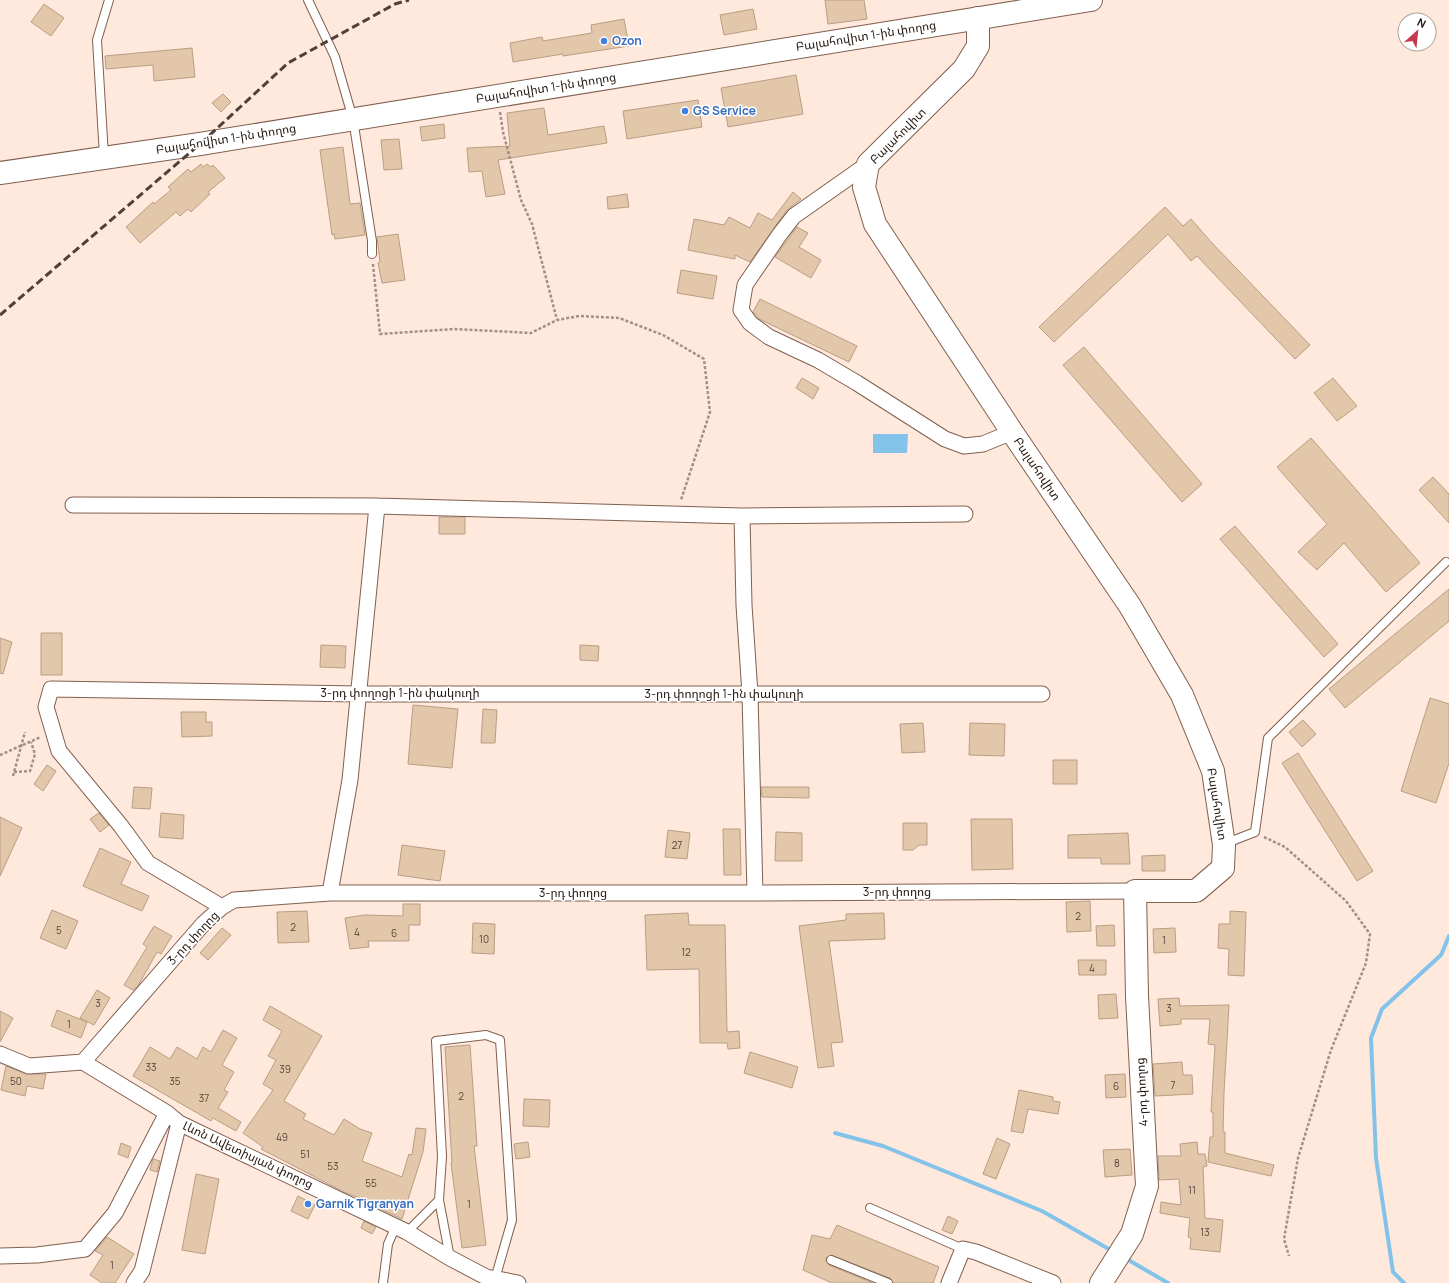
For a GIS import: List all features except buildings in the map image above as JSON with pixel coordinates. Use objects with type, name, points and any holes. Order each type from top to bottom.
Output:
[{"type":"street","name":"Բալահովիտ 1-ին փողոց","points":[[0,173],[200,144],[1091,0]]},
{"type":"street","name":"Բալահովիտ","points":[[978,18],[978,46],[964,69],[868,164],[864,187],[875,224],[1012,432],[1130,606],[1182,695],[1213,771],[1224,845],[1223,868],[1196,891],[1135,891]]},
{"type":"street","points":[[868,164],[794,216],[745,285],[741,310],[750,324],[769,337],[831,367],[945,439],[964,446],[983,444],[1012,432]]},
{"type":"street","points":[[73,505],[377,506],[742,516],[965,514]]},
{"type":"street","points":[[330,893],[350,780],[377,506]]},
{"type":"street","points":[[742,516],[744,604],[750,694],[755,893]]},
{"type":"street","name":"3-րդ փողոցի 1-ին փակուղի","points":[[222,907],[148,863],[121,826],[59,751],[46,707],[51,689],[358,694],[1042,694]]},
{"type":"street","name":"3-րդ փողոց","points":[[83,1062],[204,923],[222,907],[234,900],[330,893],[1135,891]]},
{"type":"street","name":"4-րդ փողոց","points":[[1101,1283],[1132,1234],[1147,1186],[1137,996],[1135,891]]},
{"type":"street","points":[[0,1054],[29,1066],[83,1062]]},
{"type":"street","name":"Լևոն Ավետիսյան փողոց","points":[[83,1062],[167,1113],[179,1123],[402,1229],[450,1258],[486,1277],[518,1283]]},
{"type":"street","points":[[0,1256],[85,1249],[115,1213],[167,1113]]},
{"type":"street","points":[[139,1279],[179,1123]]},
{"type":"street","points":[[949,1283],[963,1249],[976,1252],[1053,1283]]},
{"type":"lane","points":[[104,157],[97,40],[109,0]]},
{"type":"lane","points":[[308,0],[335,57],[353,119],[372,241],[372,254]]},
{"type":"lane","points":[[1224,845],[1255,832],[1268,738],[1446,562]]},
{"type":"lane","points":[[450,1258],[439,1200],[442,1157],[436,1041],[486,1035],[500,1040],[512,1220],[495,1279]]},
{"type":"lane","points":[[383,1283],[388,1244],[402,1229],[439,1200]]},
{"type":"lane","points":[[870,1208],[963,1249]]},
{"type":"lane","points":[[830,1260],[888,1283]]},
{"type":"path","points":[[498,96],[503,132],[521,200],[532,224],[557,320]]},
{"type":"path","points":[[372,254],[380,334],[455,329],[531,333],[557,320],[579,316],[620,318],[663,335],[704,359],[710,412],[677,514]]},
{"type":"path","points":[[13,776],[25,732]]},
{"type":"path","points":[[0,755],[44,736]]},
{"type":"path","points":[[14,772],[30,771],[34,754],[31,742]]},
{"type":"path","points":[[1255,832],[1285,847],[1346,901],[1370,934],[1366,963],[1331,1050],[1298,1158],[1284,1239],[1289,1256]]},
{"type":"water","points":[[873,434],[908,434],[907,453],[873,453]]},
{"type":"waterway","points":[[1404,1283],[1393,1272],[1376,1158],[1371,1038],[1382,1009],[1441,955],[1449,936]]},
{"type":"waterway","points":[[835,1133],[883,1146],[1042,1211],[1114,1252]]},
{"type":"waterway","points":[[1125,1258],[1168,1283]]},
{"type":"railway","points":[[0,315],[200,144],[288,63],[395,4],[409,0]]},
{"type":"place","name":"Ozon","points":[[604,41]]},
{"type":"place","name":"GS Service","points":[[685,111]]},
{"type":"place","name":"Garnik Tigranyan","points":[[308,1204]]}]
